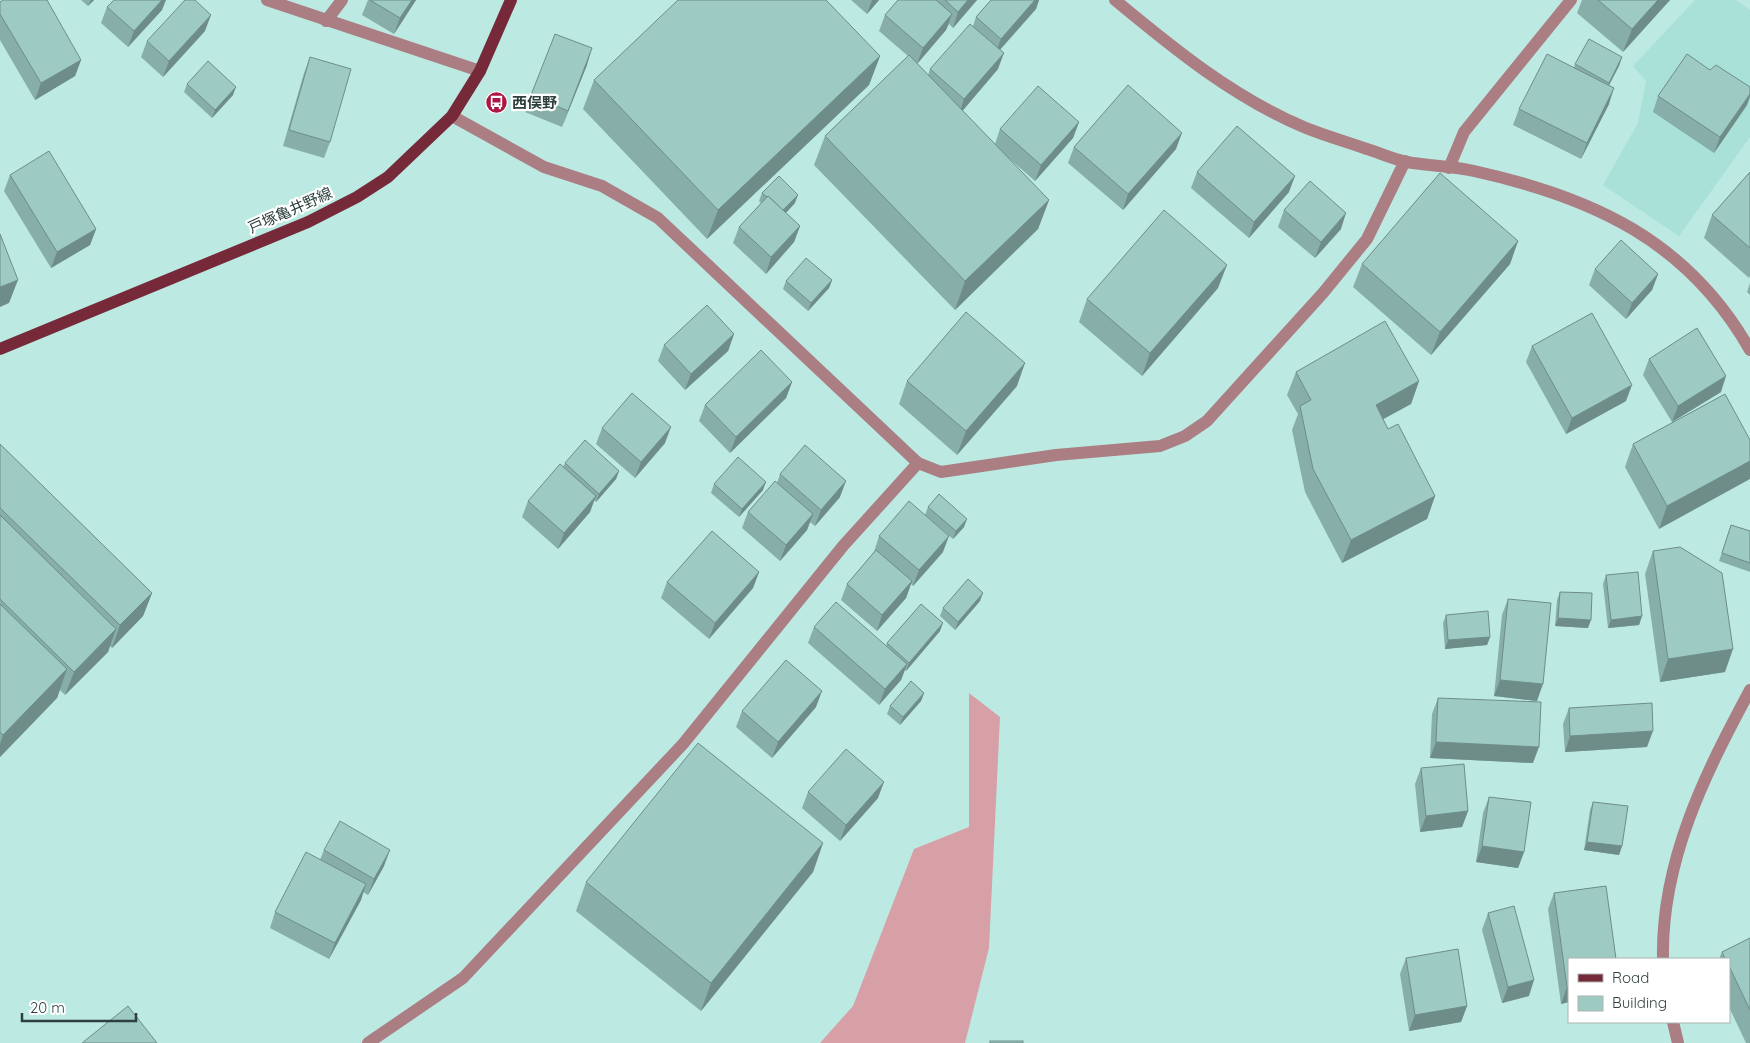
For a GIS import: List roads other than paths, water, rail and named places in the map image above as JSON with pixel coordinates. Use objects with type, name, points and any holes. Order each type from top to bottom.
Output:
[{"type":"main road","name":"戸塚亀井野線","points":[[0,349],[308,222],[357,197],[388,177],[452,116],[480,71],[511,0]]},
{"type":"street","points":[[267,0],[480,71]]},
{"type":"street","points":[[326,21],[342,0]]},
{"type":"street","points":[[1115,0],[1214,78],[1306,128],[1405,162],[1505,178],[1563,196],[1602,212],[1634,229],[1666,250],[1711,292],[1750,350]]},
{"type":"street","points":[[1448,168],[1464,132],[1571,0]]},
{"type":"street","points":[[452,116],[544,167],[602,186],[658,218],[918,463],[942,472],[1056,456],[1160,446],[1185,436],[1213,414],[1324,293],[1367,239],[1405,162]]},
{"type":"street","points":[[368,1043],[463,978],[683,744],[843,546],[918,463]]},
{"type":"street","points":[[1663,958],[1662,926],[1674,861],[1713,759],[1750,690]]},
{"type":"street","points":[[1673,1023],[1678,1043]]},
{"type":"place","name":"西俣野","points":[[496,102]]}]
